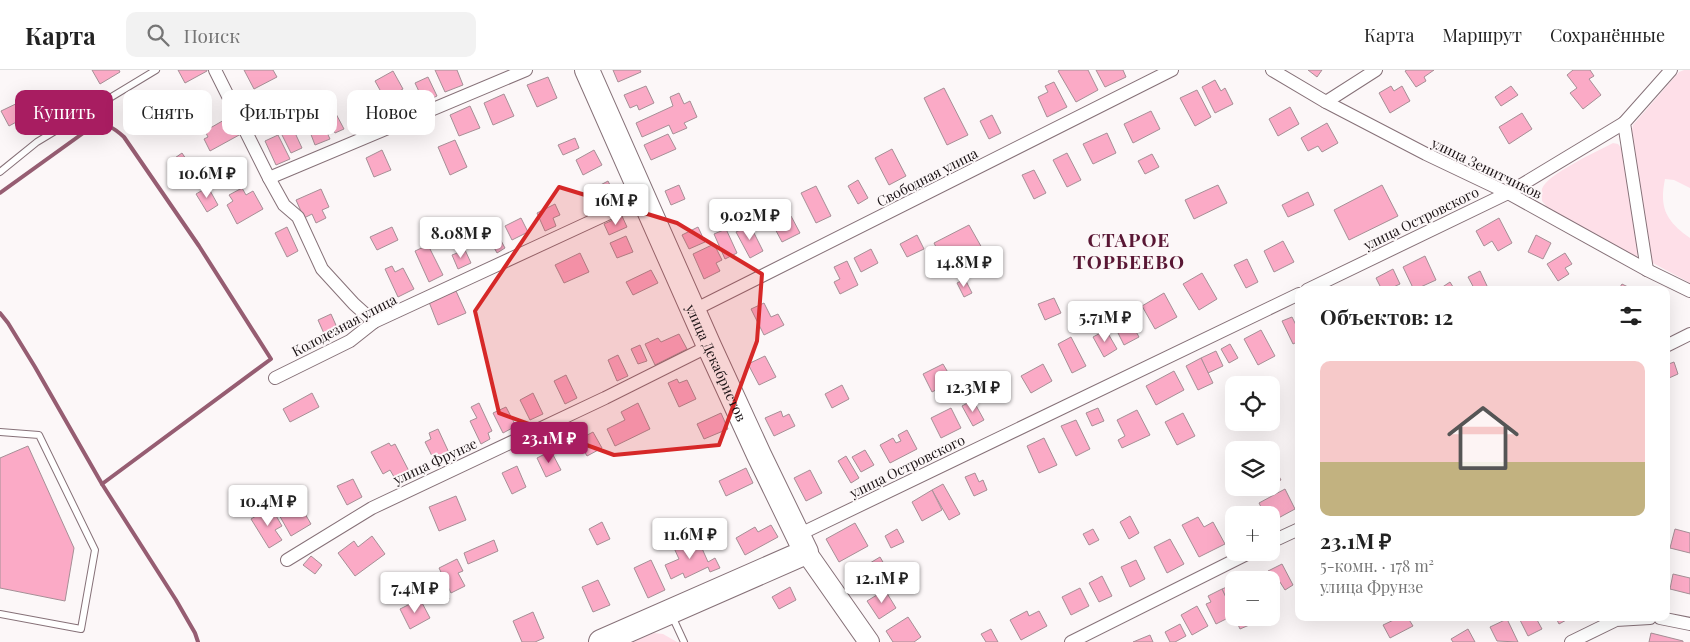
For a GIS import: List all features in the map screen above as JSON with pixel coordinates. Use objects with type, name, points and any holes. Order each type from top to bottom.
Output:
[{"type":"highway","name":"улица Декабристов","points":[[587,70],[709,346],[802,543]]},
{"type":"highway","points":[[601,642],[670,613],[802,543]]},
{"type":"main road","name":"улица Декабристов","points":[[802,543],[869,642]]},
{"type":"street","points":[[215,70],[268,178],[284,205],[298,217],[322,269],[354,304],[374,322]]},
{"type":"street","points":[[268,178],[526,70]]},
{"type":"street","name":"Свободная улица","points":[[694,310],[1172,70]]},
{"type":"street","name":"улица Зенитчиков","points":[[1272,70],[1326,102],[1426,154],[1508,193],[1647,270],[1690,291]]},
{"type":"street","points":[[1326,102],[1376,70]]},
{"type":"street","name":"улица Островского","points":[[1314,286],[1508,193],[1624,123],[1671,70]]},
{"type":"street","points":[[1624,123],[1647,270]]},
{"type":"street","name":"Колодезная улица","points":[[275,378],[350,341],[374,322],[644,197]]},
{"type":"street","name":"улица Островского","points":[[802,543],[1295,296]]},
{"type":"street","points":[[1670,344],[1690,334]]},
{"type":"street","name":"улица Фрунзе","points":[[287,560],[372,508],[605,398],[709,346]]},
{"type":"street","points":[[1280,538],[1295,531]]},
{"type":"street","points":[[1071,642],[1233,561]]},
{"type":"street","points":[[1670,620],[1690,624]]},
{"type":"street","points":[[1571,642],[1614,621]]},
{"type":"lane","points":[[0,172],[37,142],[156,70]]},
{"type":"lane","points":[[0,432],[39,434],[95,550],[81,629],[0,614]]},
{"type":"lane","points":[[670,613],[684,642]]},
{"type":"highlighted area","points":[[559,187],[677,223],[762,274],[757,341],[719,445],[614,455],[499,413],[475,311]]},
{"type":"shaded area","points":[[1690,70],[1690,188],[1674,180],[1665,179],[1663,198],[1666,213],[1670,220],[1690,238],[1690,283],[1649,261],[1631,135],[1633,125],[1679,72]]},
{"type":"shaded area","points":[[1613,143],[1618,144],[1622,149],[1640,250],[1636,258],[1627,255],[1548,208],[1542,201],[1542,189],[1553,177],[1574,163]]},
{"type":"shaded area","points":[[654,633],[663,634],[677,642],[631,642]]},
{"type":"building","points":[[92,70],[119,70],[120,72],[100,84]]},
{"type":"building","points":[[178,70],[207,70],[207,71],[185,83]]},
{"type":"building","points":[[244,70],[273,70],[277,77],[254,89]]},
{"type":"building","points":[[435,70],[457,70],[463,85],[445,92]]},
{"type":"building","points":[[613,70],[640,70],[641,72],[618,82]]},
{"type":"building","points":[[1088,70],[1098,90],[1076,102],[1058,71]]},
{"type":"building","points":[[1096,70],[1123,70],[1126,77],[1105,87]]},
{"type":"building","points":[[1308,70],[1322,70],[1317,77]]},
{"type":"building","points":[[1434,70],[1424,77],[1426,81],[1416,87],[1405,71]]},
{"type":"building","points":[[1573,70],[1590,70],[1594,76],[1589,79],[1601,95],[1583,109],[1570,93],[1577,88],[1567,75]]},
{"type":"building","points":[[393,71],[403,89],[380,90],[375,81]]},
{"type":"building","points":[[428,77],[434,90],[418,90],[415,83]]},
{"type":"building","points":[[548,77],[557,98],[537,107],[527,85]]},
{"type":"building","points":[[1215,80],[1221,91],[1225,88],[1233,104],[1215,113],[1202,87]]},
{"type":"building","points":[[1054,82],[1067,107],[1047,117],[1038,97],[1048,92],[1045,86]]},
{"type":"building","points":[[646,86],[654,103],[639,110],[637,105],[630,108],[624,95]]},
{"type":"building","points":[[1391,86],[1394,91],[1402,86],[1410,101],[1390,113],[1379,93]]},
{"type":"building","points":[[1511,86],[1518,95],[1501,106],[1495,97]]},
{"type":"building","points":[[944,88],[968,135],[947,145],[924,98]]},
{"type":"building","points":[[1197,90],[1211,117],[1195,126],[1180,98]]},
{"type":"building","points":[[679,93],[684,104],[690,101],[697,117],[684,123],[687,128],[673,134],[669,125],[642,137],[636,123],[673,106],[670,97]]},
{"type":"building","points":[[504,94],[514,116],[493,125],[484,103]]},
{"type":"building","points":[[15,104],[15,123],[9,126],[1,111]]},
{"type":"building","points":[[470,106],[480,128],[459,136],[450,115]]},
{"type":"building","points":[[1290,107],[1299,124],[1278,136],[1269,119]]},
{"type":"building","points":[[1151,111],[1160,129],[1133,143],[1124,124]]},
{"type":"building","points":[[1522,113],[1532,129],[1509,144],[1499,127]]},
{"type":"building","points":[[992,115],[1001,133],[989,139],[980,121]]},
{"type":"building","points":[[337,116],[344,129],[337,132]]},
{"type":"building","points":[[222,121],[222,135],[239,135],[210,151],[204,139],[208,137],[207,135],[212,135],[212,127]]},
{"type":"building","points":[[1327,123],[1338,143],[1322,152],[1318,146],[1308,151],[1301,138]]},
{"type":"building","points":[[1107,133],[1116,153],[1093,164],[1083,144]]},
{"type":"building","points":[[668,134],[676,149],[651,160],[644,145]]},
{"type":"building","points":[[278,135],[290,159],[276,165],[265,141]]},
{"type":"building","points":[[282,135],[296,135],[302,148],[291,153]]},
{"type":"building","points":[[311,135],[328,135],[330,139],[315,145]]},
{"type":"building","points":[[575,138],[579,148],[563,155],[558,145]]},
{"type":"building","points":[[455,140],[467,167],[450,175],[438,147]]},
{"type":"building","points":[[892,149],[906,176],[889,185],[875,158]]},
{"type":"building","points":[[382,150],[391,170],[374,177],[366,158]]},
{"type":"building","points":[[594,150],[602,165],[583,175],[576,160]]},
{"type":"building","points":[[182,153],[192,168],[181,174],[172,160]]},
{"type":"building","points":[[1067,153],[1081,180],[1067,187],[1053,160]]},
{"type":"building","points":[[1152,154],[1159,167],[1145,174],[1138,161]]},
{"type":"building","points":[[1034,170],[1046,193],[1034,199],[1022,175]]},
{"type":"building","points":[[858,180],[868,198],[858,204],[848,186]]},
{"type":"building","points":[[608,181],[616,197],[598,206],[591,190]]},
{"type":"building","points":[[679,185],[685,199],[671,205],[665,191]]},
{"type":"building","points":[[1218,185],[1227,203],[1194,219],[1185,200]]},
{"type":"building","points":[[1382,185],[1398,216],[1349,240],[1334,210]]},
{"type":"building","points":[[816,186],[831,216],[816,223],[801,193]]},
{"type":"building","points":[[208,187],[218,205],[207,212],[196,194]]},
{"type":"building","points":[[242,188],[246,195],[253,191],[263,209],[237,224],[227,205],[233,201],[229,195]]},
{"type":"building","points":[[321,189],[329,207],[322,210],[326,218],[316,223],[312,214],[304,218],[296,200]]},
{"type":"building","points":[[1308,192],[1314,205],[1288,217],[1282,205]]},
{"type":"building","points":[[555,204],[560,215],[553,218],[556,226],[545,231],[537,213]]},
{"type":"building","points":[[622,216],[627,227],[609,235],[604,224]]},
{"type":"building","points":[[791,216],[800,233],[782,242],[773,225]]},
{"type":"building","points":[[521,218],[528,232],[512,240],[505,226]]},
{"type":"building","points":[[1499,218],[1512,243],[1498,251],[1492,241],[1484,246],[1476,231]]},
{"type":"building","points":[[750,225],[763,251],[750,258],[736,232]]},
{"type":"building","points":[[969,225],[982,248],[972,254],[967,269],[950,265],[946,267],[934,243]]},
{"type":"building","points":[[287,227],[298,251],[287,257],[275,233]]},
{"type":"building","points":[[392,227],[398,240],[377,250],[370,237]]},
{"type":"building","points":[[698,227],[705,242],[689,249],[682,235]]},
{"type":"building","points":[[726,229],[737,253],[725,259],[714,234]]},
{"type":"building","points":[[917,235],[924,249],[907,257],[900,244]]},
{"type":"building","points":[[1536,235],[1551,243],[1543,259],[1528,252]]},
{"type":"building","points":[[626,236],[633,252],[617,258],[610,243]]},
{"type":"building","points":[[499,237],[505,248],[497,253],[491,242]]},
{"type":"building","points":[[1283,241],[1294,262],[1274,272],[1264,251]]},
{"type":"building","points":[[714,244],[722,260],[716,263],[720,271],[704,279],[693,254]]},
{"type":"building","points":[[428,245],[443,275],[429,282],[415,251]]},
{"type":"building","points":[[871,249],[878,263],[861,272],[854,258]]},
{"type":"building","points":[[465,250],[471,263],[458,269],[452,255]]},
{"type":"building","points":[[580,253],[589,272],[564,283],[555,265]]},
{"type":"building","points":[[1565,253],[1572,264],[1565,268],[1569,274],[1558,281],[1547,264]]},
{"type":"building","points":[[1425,256],[1436,280],[1423,286],[1412,286],[1403,267]]},
{"type":"building","points":[[1247,259],[1258,282],[1246,288],[1234,265]]},
{"type":"building","points":[[847,261],[858,285],[840,294],[834,282],[840,279],[834,267]]},
{"type":"building","points":[[392,266],[395,272],[403,268],[414,289],[398,297],[385,269]]},
{"type":"building","points":[[1393,269],[1400,284],[1396,286],[1380,286],[1376,278]]},
{"type":"building","points":[[651,270],[658,283],[633,295],[626,282]]},
{"type":"building","points":[[1480,271],[1487,286],[1473,286],[1468,277]]},
{"type":"building","points":[[1202,273],[1217,299],[1199,310],[1183,284]]},
{"type":"building","points":[[965,279],[972,293],[964,297],[957,283]]},
{"type":"building","points":[[1450,282],[1452,286],[1444,286]]},
{"type":"building","points":[[456,291],[466,313],[438,325],[429,302]]},
{"type":"building","points":[[1164,293],[1177,317],[1155,329],[1142,306]]},
{"type":"building","points":[[1054,298],[1061,313],[1045,320],[1038,304]]},
{"type":"building","points":[[764,303],[771,317],[778,314],[784,325],[764,335],[751,309]]},
{"type":"building","points":[[331,314],[339,332],[326,338],[318,320]]},
{"type":"building","points":[[1128,317],[1139,337],[1124,345],[1114,325]]},
{"type":"building","points":[[1292,317],[1295,323],[1295,343],[1293,344],[1282,321]]},
{"type":"building","points":[[1106,330],[1117,349],[1104,357],[1093,337]]},
{"type":"building","points":[[1261,330],[1275,356],[1258,365],[1244,339]]},
{"type":"building","points":[[679,334],[687,349],[655,365],[645,344],[658,338],[661,342]]},
{"type":"building","points":[[1071,337],[1086,366],[1072,373],[1058,344]]},
{"type":"building","points":[[1230,344],[1238,358],[1229,363],[1221,349]]},
{"type":"building","points":[[640,345],[647,361],[638,364],[631,349]]},
{"type":"building","points":[[1216,351],[1223,366],[1208,373],[1201,358]]},
{"type":"building","points":[[618,355],[628,376],[617,381],[608,360]]},
{"type":"building","points":[[765,356],[776,377],[759,385],[748,364]]},
{"type":"building","points":[[1201,358],[1213,383],[1198,390],[1186,366]]},
{"type":"building","points":[[1674,362],[1678,374],[1670,378],[1670,364]]},
{"type":"building","points":[[943,364],[953,381],[932,392],[923,374]]},
{"type":"building","points":[[1043,364],[1052,381],[1031,393],[1021,376]]},
{"type":"building","points":[[1174,371],[1184,390],[1156,405],[1146,386]]},
{"type":"building","points":[[566,375],[577,398],[565,404],[554,381]]},
{"type":"building","points":[[677,379],[679,383],[687,380],[696,399],[679,407],[668,383]]},
{"type":"building","points":[[842,385],[849,399],[832,408],[825,394]]},
{"type":"building","points":[[312,393],[319,407],[290,422],[283,409]]},
{"type":"building","points":[[533,393],[543,414],[530,420],[520,400]]},
{"type":"building","points":[[973,400],[984,420],[973,426],[962,406]]},
{"type":"building","points":[[479,403],[492,431],[488,433],[490,439],[481,444],[470,421],[477,418],[471,407]]},
{"type":"building","points":[[638,403],[650,429],[615,446],[607,429],[625,420],[621,412]]},
{"type":"building","points":[[506,407],[516,426],[503,433],[493,413]]},
{"type":"building","points":[[951,408],[961,428],[941,438],[931,418]]},
{"type":"building","points":[[1098,408],[1104,421],[1092,426],[1086,413]]},
{"type":"building","points":[[1137,410],[1150,435],[1122,448],[1118,440],[1125,436],[1117,420]]},
{"type":"building","points":[[781,411],[783,417],[789,414],[795,426],[774,436],[765,418]]},
{"type":"building","points":[[721,413],[728,429],[704,439],[697,424]]},
{"type":"building","points":[[1183,413],[1195,436],[1177,445],[1165,422]]},
{"type":"building","points":[[1076,420],[1090,449],[1076,456],[1061,426]]},
{"type":"building","points":[[438,429],[451,457],[436,464],[425,442],[431,439],[429,433]]},
{"type":"building","points":[[907,430],[917,449],[890,463],[880,445],[893,438],[896,443],[901,441],[898,435]]},
{"type":"building","points":[[593,432],[602,448],[587,456],[578,440]]},
{"type":"building","points":[[1044,438],[1057,465],[1039,473],[1027,446]]},
{"type":"building","points":[[389,443],[391,446],[395,444],[411,475],[397,482],[390,470],[383,474],[371,452]]},
{"type":"building","points":[[28,446],[74,548],[65,601],[0,588],[0,458]]},
{"type":"building","points":[[865,450],[874,465],[861,472],[852,457]]},
{"type":"building","points":[[551,451],[561,470],[546,477],[537,458]]},
{"type":"building","points":[[846,456],[859,478],[851,483],[838,461]]},
{"type":"building","points":[[517,466],[526,487],[512,494],[502,473]]},
{"type":"building","points":[[746,468],[753,483],[726,496],[719,481]]},
{"type":"building","points":[[810,470],[822,493],[806,501],[794,478]]},
{"type":"building","points":[[975,473],[979,482],[983,480],[987,490],[974,496],[965,477]]},
{"type":"building","points":[[353,479],[362,497],[347,505],[337,486]]},
{"type":"building","points":[[943,484],[960,514],[949,520],[932,490]]},
{"type":"building","points":[[1285,489],[1295,509],[1280,517],[1280,506],[1260,506],[1259,503],[1272,496],[1280,496],[1280,492]]},
{"type":"building","points":[[932,490],[942,510],[922,521],[912,502]]},
{"type":"building","points":[[456,496],[466,520],[439,531],[429,507]]},
{"type":"building","points":[[271,507],[282,526],[275,530],[282,540],[269,548],[251,519]]},
{"type":"building","points":[[301,507],[311,524],[291,536],[278,513],[286,508],[289,514]]},
{"type":"building","points":[[1130,516],[1139,533],[1129,539],[1120,522]]},
{"type":"building","points":[[1198,517],[1204,527],[1213,522],[1225,544],[1199,557],[1182,525]]},
{"type":"building","points":[[602,522],[610,539],[597,545],[589,529]]},
{"type":"building","points":[[855,523],[868,546],[839,562],[826,539]]},
{"type":"building","points":[[771,525],[778,537],[745,555],[736,538],[755,527],[758,532]]},
{"type":"building","points":[[897,529],[904,542],[891,548],[885,536]]},
{"type":"building","points":[[1093,529],[1099,540],[1089,545],[1083,534]]},
{"type":"building","points":[[1675,529],[1690,533],[1690,553],[1670,548]]},
{"type":"building","points":[[372,536],[385,554],[355,576],[338,553],[354,541],[358,547]]},
{"type":"building","points":[[697,537],[708,562],[715,558],[720,568],[710,572],[708,567],[685,578],[683,573],[671,579],[665,565],[679,559],[674,548]]},
{"type":"building","points":[[1170,539],[1184,564],[1167,573],[1154,547]]},
{"type":"building","points":[[494,540],[498,551],[468,564],[464,553]]},
{"type":"building","points":[[311,556],[322,565],[315,574],[303,565]]},
{"type":"building","points":[[880,557],[887,569],[857,587],[850,575]]},
{"type":"building","points":[[457,559],[463,571],[458,573],[465,586],[451,593],[439,568]]},
{"type":"building","points":[[651,560],[665,590],[648,598],[634,568]]},
{"type":"building","points":[[1136,560],[1145,579],[1130,587],[1121,567]]},
{"type":"building","points":[[1282,564],[1293,585],[1285,590],[1280,582],[1280,571],[1268,571]]},
{"type":"building","points":[[1673,574],[1690,578],[1690,594],[1670,589]]},
{"type":"building","points":[[1102,576],[1112,596],[1099,602],[1089,583]]},
{"type":"building","points":[[441,578],[449,599],[438,603],[429,583]]},
{"type":"building","points":[[598,580],[610,605],[593,612],[582,587]]},
{"type":"building","points":[[790,587],[796,600],[779,609],[772,597]]},
{"type":"building","points":[[1080,588],[1089,606],[1071,615],[1062,597]]},
{"type":"building","points":[[1222,589],[1225,596],[1225,620],[1216,624],[1206,604],[1211,602],[1208,596]]},
{"type":"building","points":[[885,590],[896,608],[879,619],[867,601]]},
{"type":"building","points":[[420,599],[430,618],[410,629],[400,609]]},
{"type":"building","points":[[1197,606],[1208,626],[1192,635],[1181,615]]},
{"type":"building","points":[[1027,611],[1029,616],[1039,611],[1047,626],[1021,640],[1010,620]]},
{"type":"building","points":[[533,612],[544,638],[535,642],[522,642],[513,621]]},
{"type":"building","points":[[908,617],[921,637],[914,642],[893,642],[886,631]]},
{"type":"building","points":[[1392,621],[1410,621],[1413,626],[1390,638],[1383,625]]},
{"type":"building","points":[[1503,621],[1508,621],[1518,642],[1497,641],[1490,627]]},
{"type":"building","points":[[1520,621],[1538,621],[1542,629],[1528,636]]},
{"type":"building","points":[[1180,624],[1186,636],[1175,642],[1170,642],[1165,632]]},
{"type":"building","points":[[991,629],[998,642],[986,642],[981,634]]},
{"type":"building","points":[[1468,629],[1475,642],[1453,642],[1451,639]]},
{"type":"building","points":[[1651,633],[1683,641],[1683,642],[1649,642]]},
{"type":"building","points":[[1150,635],[1153,642],[1133,642]]},
{"type":"waterway","points":[[0,193],[93,126],[103,125],[113,129],[124,137],[199,246],[271,359],[102,484]]},
{"type":"waterway","points":[[0,313],[35,367],[102,484],[176,600],[195,633],[198,642]]},
{"type":"district","name":"СТАРОЕ ТОРБЕЕВО","points":[[1129,250]]}]
